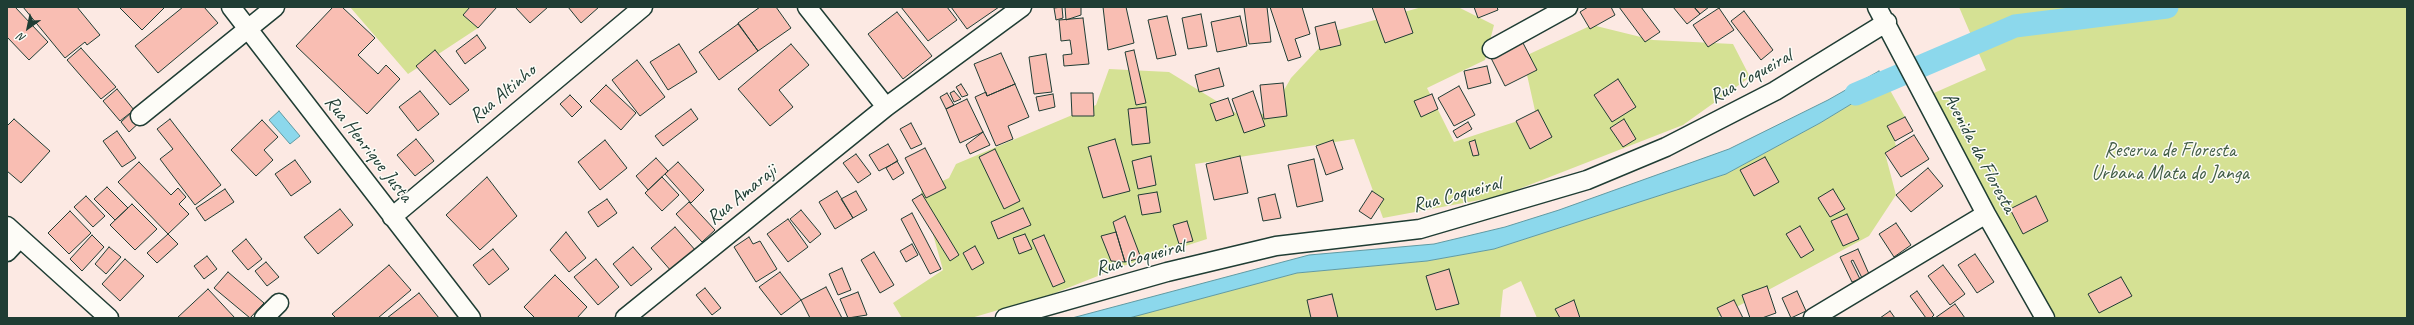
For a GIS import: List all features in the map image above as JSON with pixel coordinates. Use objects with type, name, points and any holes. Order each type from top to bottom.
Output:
[{"type":"street","name":"Rua Henrique Justa","points":[[231,7],[471,318]]},
{"type":"street","points":[[140,116],[249,30],[275,7]]},
{"type":"street","name":"Rua Altinho","points":[[392,217],[643,7]]},
{"type":"street","points":[[807,7],[886,107]]},
{"type":"street","name":"Rua Amaraji","points":[[625,318],[886,107],[1022,7]]},
{"type":"street","points":[[1492,49],[1568,7]]},
{"type":"street","name":"Avenida da Floresta","points":[[1877,7],[1890,29],[1986,214],[2045,318]]},
{"type":"street","name":"Rua Coqueiral","points":[[1005,318],[1167,272],[1276,246],[1420,229],[1588,180],[1666,147],[1775,91],[1890,29]]},
{"type":"street","points":[[1813,318],[1986,214]]},
{"type":"street","points":[[7,226],[109,318]]},
{"type":"street","points":[[7,252],[20,238]]},
{"type":"street","points":[[264,318],[279,302]]},
{"type":"green space","points":[[350,7],[470,7],[463,15],[478,28],[408,74]]},
{"type":"green space","points":[[1422,7],[1458,7],[1494,25],[1485,60],[1427,88],[1454,142],[1536,115],[1523,57],[1592,25],[1653,40],[1733,44],[1750,77],[1683,125],[1501,196],[1383,218],[1354,139],[1195,164],[1207,239],[1123,266],[1050,295],[971,318],[902,318],[893,303],[943,270],[921,191],[949,178],[956,164],[1096,105],[1109,69],[1169,72],[1236,113],[1270,114],[1291,78],[1335,31]]},
{"type":"green space","name":"Reserva de Floresta Urbana Mata do Janga","points":[[1959,7],[2407,7],[2407,318],[2054,318],[1983,190],[1934,93],[1986,70]]},
{"type":"green space","points":[[1886,83],[1905,117],[1890,125],[1896,146],[1885,153],[1896,195],[1869,236],[1716,318],[1537,318],[1521,281],[1503,290],[1500,318],[1128,318],[1297,273],[1427,261],[1494,249],[1726,174],[1820,123]]},
{"type":"water","points":[[1879,71],[1886,83],[1820,123],[1726,174],[1494,249],[1427,261],[1297,273],[1129,318],[1072,318],[1309,255],[1434,244],[1505,227],[1559,210],[1729,149],[1828,100]]},
{"type":"water","points":[[279,111],[300,136],[290,144],[269,120]]},
{"type":"building","points":[[7,7],[15,7],[48,42],[29,60],[7,37]]},
{"type":"building","points":[[23,7],[77,7],[100,35],[87,45],[85,42],[65,58]]},
{"type":"building","points":[[119,7],[165,7],[142,30]]},
{"type":"building","points":[[183,7],[204,7],[218,23],[158,73],[135,46]]},
{"type":"building","points":[[333,7],[342,7],[375,38],[358,55],[378,74],[386,65],[400,79],[367,114],[296,46]]},
{"type":"building","points":[[470,7],[497,7],[478,28],[463,15]]},
{"type":"building","points":[[515,7],[548,7],[530,23]]},
{"type":"building","points":[[568,7],[599,7],[581,23]]},
{"type":"building","points":[[760,7],[776,7],[791,28],[758,51],[738,23]]},
{"type":"building","points":[[901,7],[947,7],[957,20],[928,41]]},
{"type":"building","points":[[951,7],[999,7],[967,29]]},
{"type":"building","points":[[1062,7],[1063,18],[1056,20],[1054,8]]},
{"type":"building","points":[[1065,7],[1081,7],[1081,15],[1066,20]]},
{"type":"building","points":[[1103,7],[1126,7],[1134,43],[1108,50]]},
{"type":"building","points":[[1244,7],[1267,7],[1271,42],[1249,44]]},
{"type":"building","points":[[1270,7],[1302,7],[1310,34],[1295,39],[1301,57],[1288,61]]},
{"type":"building","points":[[1372,7],[1404,7],[1413,33],[1385,43]]},
{"type":"building","points":[[1474,7],[1497,7],[1498,10],[1478,18]]},
{"type":"building","points":[[1588,7],[1611,7],[1615,15],[1590,29],[1580,12]]},
{"type":"building","points":[[1619,7],[1641,7],[1660,32],[1645,42]]},
{"type":"building","points":[[1673,7],[1694,7],[1700,14],[1687,24]]},
{"type":"building","points":[[1694,7],[1709,7],[1700,14]]},
{"type":"building","points":[[1719,8],[1734,30],[1708,47],[1693,25]]},
{"type":"building","points":[[1744,11],[1773,50],[1761,60],[1731,21]]},
{"type":"building","points":[[897,12],[932,56],[903,79],[868,34]]},
{"type":"building","points":[[1201,14],[1207,46],[1188,49],[1182,18]]},
{"type":"building","points":[[1167,16],[1176,55],[1157,59],[1148,20]]},
{"type":"building","points":[[1240,16],[1247,46],[1217,52],[1211,22]]},
{"type":"building","points":[[1083,18],[1089,64],[1064,66],[1063,55],[1072,54],[1070,40],[1061,41],[1059,20]]},
{"type":"building","points":[[1335,22],[1341,45],[1320,50],[1315,27]]},
{"type":"building","points":[[738,24],[758,51],[719,80],[699,52]]},
{"type":"building","points":[[477,35],[486,48],[465,64],[456,51]]},
{"type":"building","points":[[1523,43],[1537,70],[1505,86],[1491,58]]},
{"type":"building","points":[[679,44],[697,72],[668,90],[650,62]]},
{"type":"building","points":[[791,44],[809,65],[779,90],[793,107],[770,126],[738,89]]},
{"type":"building","points":[[81,48],[116,87],[101,99],[67,60]]},
{"type":"building","points":[[435,50],[469,90],[450,105],[416,66]]},
{"type":"building","points":[[1134,50],[1146,103],[1136,105],[1125,52]]},
{"type":"building","points":[[1001,53],[1015,84],[987,96],[974,64]]},
{"type":"building","points":[[1046,54],[1052,92],[1034,94],[1029,57]]},
{"type":"building","points":[[637,60],[665,97],[640,116],[612,80]]},
{"type":"building","points":[[1487,66],[1491,83],[1468,89],[1464,71]]},
{"type":"building","points":[[1219,68],[1224,86],[1199,92],[1195,75]]},
{"type":"building","points":[[1618,79],[1636,107],[1612,122],[1594,95]]},
{"type":"building","points":[[1283,83],[1287,116],[1264,119],[1260,85]]},
{"type":"building","points":[[961,84],[968,95],[962,97],[956,87]]},
{"type":"building","points":[[1015,84],[1029,117],[1008,126],[1013,139],[996,146],[975,97],[986,92],[987,96]]},
{"type":"building","points":[[606,85],[636,113],[621,130],[590,101]]},
{"type":"building","points":[[1459,86],[1475,115],[1454,126],[1438,98]]},
{"type":"building","points":[[117,89],[134,110],[120,121],[103,101]]},
{"type":"building","points":[[420,91],[439,114],[418,131],[399,107]]},
{"type":"building","points":[[954,91],[961,99],[954,102],[950,93]]},
{"type":"building","points":[[1253,91],[1265,126],[1244,133],[1232,99]]},
{"type":"building","points":[[947,93],[954,105],[946,109],[940,97]]},
{"type":"building","points":[[1071,93],[1093,93],[1094,116],[1072,116]]},
{"type":"building","points":[[1053,94],[1055,107],[1039,111],[1036,97]]},
{"type":"building","points":[[1432,94],[1438,109],[1421,117],[1414,101]]},
{"type":"building","points":[[570,95],[582,107],[572,117],[560,104]]},
{"type":"building","points":[[1228,98],[1234,115],[1216,121],[1210,104]]},
{"type":"building","points":[[967,99],[983,132],[960,143],[946,109]]},
{"type":"building","points":[[1146,107],[1150,143],[1132,145],[1128,109]]},
{"type":"building","points":[[691,109],[698,119],[663,146],[655,136]]},
{"type":"building","points":[[1538,110],[1552,137],[1530,149],[1516,121]]},
{"type":"building","points":[[133,111],[141,121],[129,132],[121,122]]},
{"type":"building","points":[[1905,117],[1913,131],[1895,141],[1887,126]]},
{"type":"building","points":[[14,119],[50,151],[21,183],[7,171],[7,126]]},
{"type":"building","points":[[170,119],[221,185],[195,205],[160,159],[173,149],[157,129]]},
{"type":"building","points":[[1624,119],[1636,139],[1623,147],[1610,128]]},
{"type":"building","points":[[262,120],[278,137],[264,150],[273,160],[256,176],[231,150]]},
{"type":"building","points":[[1468,122],[1472,129],[1457,138],[1453,131]]},
{"type":"building","points":[[911,123],[922,144],[911,149],[900,129]]},
{"type":"building","points":[[117,131],[136,158],[122,167],[103,141]]},
{"type":"building","points":[[983,132],[990,145],[970,154],[966,145]]},
{"type":"building","points":[[1914,135],[1929,159],[1901,177],[1885,153]]},
{"type":"building","points":[[416,139],[434,161],[415,176],[397,155]]},
{"type":"building","points":[[1115,139],[1130,191],[1103,198],[1088,147]]},
{"type":"building","points":[[605,140],[627,168],[600,190],[578,162]]},
{"type":"building","points":[[1333,140],[1343,169],[1326,175],[1316,146]]},
{"type":"building","points":[[1475,140],[1479,155],[1473,156],[1469,142]]},
{"type":"building","points":[[888,144],[898,161],[879,171],[869,155]]},
{"type":"building","points":[[925,148],[946,188],[926,198],[905,158]]},
{"type":"building","points":[[995,149],[1020,201],[1004,209],[979,157]]},
{"type":"building","points":[[856,154],[871,174],[858,183],[843,163]]},
{"type":"building","points":[[1151,156],[1156,185],[1138,189],[1132,161]]},
{"type":"building","points":[[1240,156],[1248,193],[1214,200],[1206,164]]},
{"type":"building","points":[[1765,157],[1779,182],[1754,196],[1740,170]]},
{"type":"building","points":[[656,158],[668,171],[648,190],[636,176]]},
{"type":"building","points":[[1314,159],[1323,201],[1297,207],[1288,165]]},
{"type":"building","points":[[295,160],[311,182],[291,196],[275,174]]},
{"type":"building","points":[[897,161],[904,173],[893,180],[886,168]]},
{"type":"building","points":[[139,162],[171,195],[178,188],[186,197],[179,204],[189,214],[168,234],[118,182]]},
{"type":"building","points":[[678,162],[704,190],[691,203],[665,174]]},
{"type":"building","points":[[1928,168],[1943,186],[1911,212],[1896,195]]},
{"type":"building","points":[[487,177],[517,216],[480,250],[446,215]]},
{"type":"building","points":[[662,177],[679,195],[662,211],[645,193]]},
{"type":"building","points":[[107,187],[128,208],[115,220],[94,199]]},
{"type":"building","points":[[225,189],[234,202],[205,221],[196,208]]},
{"type":"building","points":[[1833,189],[1845,209],[1830,217],[1818,198]]},
{"type":"building","points":[[837,191],[853,218],[835,229],[819,202]]},
{"type":"building","points":[[856,191],[867,210],[853,218],[841,199]]},
{"type":"building","points":[[1372,191],[1384,199],[1371,219],[1359,211]]},
{"type":"building","points":[[1157,192],[1161,212],[1142,215],[1138,195]]},
{"type":"building","points":[[922,194],[959,255],[950,261],[912,200]]},
{"type":"building","points":[[1275,194],[1281,218],[1263,221],[1258,198]]},
{"type":"building","points":[[86,196],[105,216],[93,227],[74,207]]},
{"type":"building","points":[[2036,196],[2048,221],[2023,234],[2010,209]]},
{"type":"building","points":[[607,199],[617,213],[598,227],[588,212]]},
{"type":"building","points":[[689,202],[715,230],[702,242],[676,214]]},
{"type":"building","points":[[132,204],[157,229],[135,250],[110,225]]},
{"type":"building","points":[[1023,208],[1031,225],[998,239],[991,222]]},
{"type":"building","points":[[340,209],[353,225],[318,254],[304,237]]},
{"type":"building","points":[[801,210],[821,234],[810,243],[790,219]]},
{"type":"building","points":[[70,211],[91,233],[69,254],[48,233]]},
{"type":"building","points":[[912,213],[941,269],[930,274],[901,219]]},
{"type":"building","points":[[1847,214],[1859,239],[1843,246],[1831,221]]},
{"type":"building","points":[[1125,216],[1141,258],[1125,262],[1113,222]]},
{"type":"building","points":[[788,219],[808,247],[788,262],[767,234]]},
{"type":"building","points":[[1187,221],[1193,241],[1179,244],[1173,225]]},
{"type":"building","points":[[1896,223],[1911,245],[1894,257],[1879,234]]},
{"type":"building","points":[[1800,226],[1814,250],[1801,258],[1786,234]]},
{"type":"building","points":[[675,227],[696,251],[672,272],[651,248]]},
{"type":"building","points":[[566,232],[586,258],[569,272],[550,250]]},
{"type":"building","points":[[1116,232],[1125,262],[1111,261],[1101,236]]},
{"type":"building","points":[[168,234],[178,244],[157,263],[147,253]]},
{"type":"building","points":[[1025,234],[1032,249],[1019,254],[1013,238]]},
{"type":"building","points":[[92,235],[104,247],[82,271],[70,259]]},
{"type":"building","points":[[1044,235],[1065,282],[1053,287],[1032,240]]},
{"type":"building","points":[[749,237],[753,244],[760,241],[777,269],[756,282],[734,247]]},
{"type":"building","points":[[246,239],[262,259],[248,270],[232,251]]},
{"type":"building","points":[[912,244],[918,255],[906,262],[900,251]]},
{"type":"building","points":[[975,246],[984,263],[972,270],[963,253]]},
{"type":"building","points":[[109,247],[121,257],[106,274],[95,264]]},
{"type":"building","points":[[633,247],[652,269],[631,286],[613,264]]},
{"type":"building","points":[[493,249],[509,269],[489,285],[473,265]]},
{"type":"building","points":[[1858,249],[1869,274],[1862,278],[1853,260],[1851,261],[1860,279],[1852,282],[1840,257]]},
{"type":"building","points":[[874,252],[894,285],[880,293],[861,260]]},
{"type":"building","points":[[1975,254],[1994,282],[1977,293],[1958,265]]},
{"type":"building","points":[[207,256],[217,269],[204,279],[194,266]]},
{"type":"building","points":[[125,259],[144,276],[120,301],[102,284]]},
{"type":"building","points":[[596,259],[619,287],[598,305],[574,277]]},
{"type":"building","points":[[266,262],[279,277],[267,286],[255,271]]},
{"type":"building","points":[[389,265],[411,290],[378,318],[336,318],[332,314]]},
{"type":"building","points":[[1943,265],[1965,294],[1950,305],[1928,276]]},
{"type":"building","points":[[842,268],[851,290],[838,295],[829,274]]},
{"type":"building","points":[[1449,269],[1459,304],[1436,310],[1426,276]]},
{"type":"building","points":[[228,272],[264,303],[250,318],[214,288]]},
{"type":"building","points":[[780,272],[801,300],[781,315],[759,287]]},
{"type":"building","points":[[555,275],[587,307],[577,318],[535,318],[524,307]]},
{"type":"building","points":[[2121,277],[2132,296],[2099,313],[2088,294]]},
{"type":"building","points":[[1767,286],[1776,313],[1762,318],[1750,318],[1742,295]]},
{"type":"building","points":[[826,287],[842,318],[810,318],[801,300]]},
{"type":"building","points":[[705,288],[721,308],[712,315],[696,295]]},
{"type":"building","points":[[208,289],[235,318],[177,318]]},
{"type":"building","points":[[1797,291],[1806,311],[1791,318],[1782,298]]},
{"type":"building","points":[[1917,291],[1934,315],[1931,318],[1926,318],[1910,296]]},
{"type":"building","points":[[858,292],[867,315],[848,318],[840,299]]},
{"type":"building","points":[[419,293],[439,318],[387,318]]},
{"type":"building","points":[[1332,294],[1338,318],[1311,318],[1307,300]]},
{"type":"building","points":[[1574,300],[1580,318],[1560,318],[1555,309]]},
{"type":"building","points":[[1734,300],[1743,318],[1722,318],[1717,308]]},
{"type":"building","points":[[1955,304],[1965,318],[1935,318]]},
{"type":"building","points":[[1890,311],[1895,318],[1880,318]]},
{"type":"waterway","points":[[1856,94],[2015,26],[2167,7]]}]
